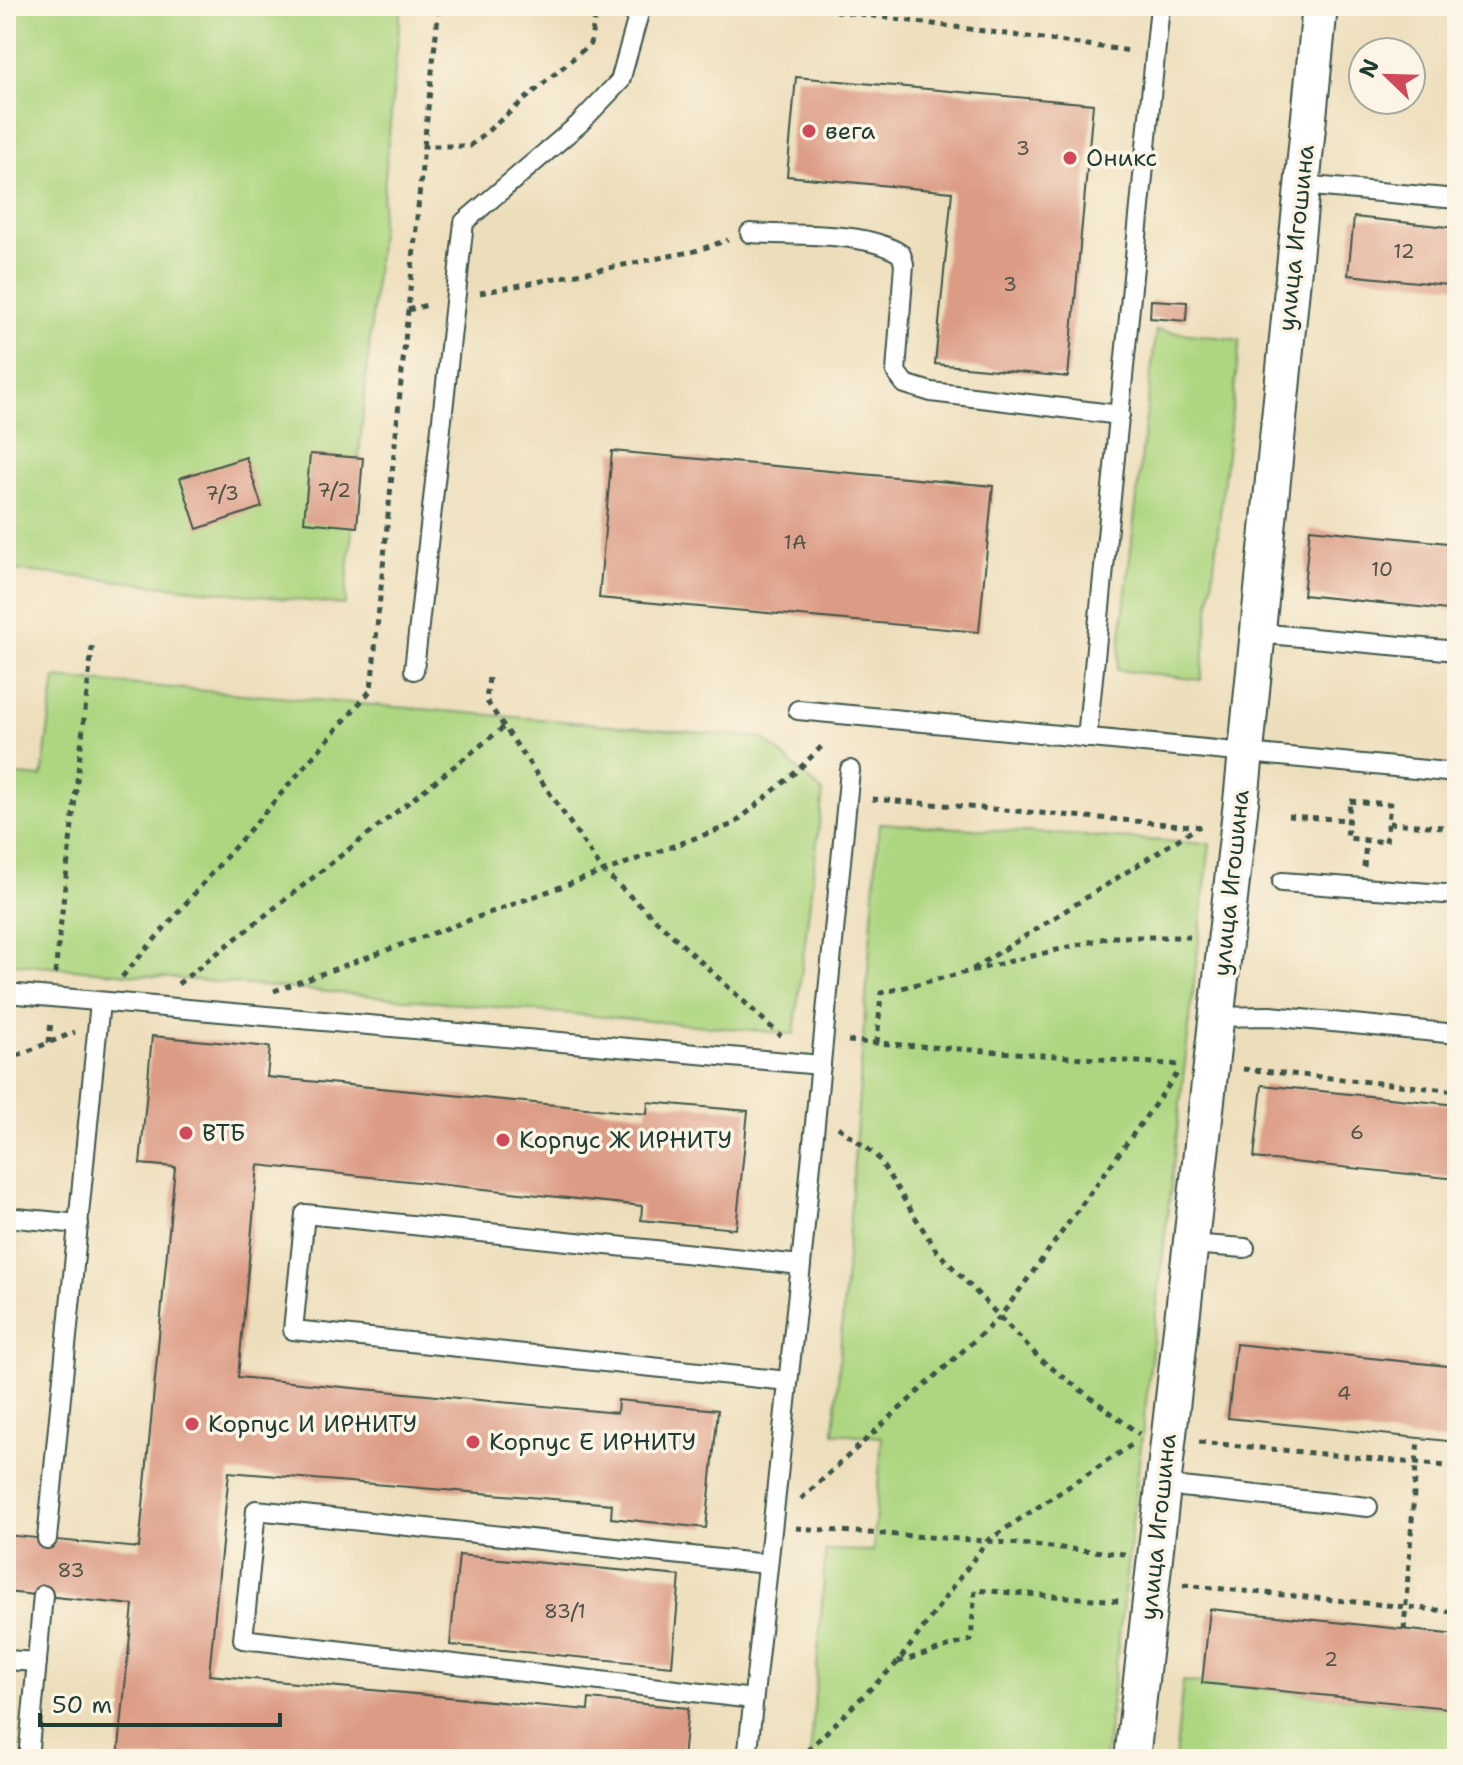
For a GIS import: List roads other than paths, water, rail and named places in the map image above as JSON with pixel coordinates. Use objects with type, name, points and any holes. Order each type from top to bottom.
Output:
[{"type":"street","name":"улица Игошина","points":[[1132,1759],[1238,830],[1320,6]]},
{"type":"lane","points":[[414,670],[464,222],[579,124],[620,81],[641,6]]},
{"type":"lane","points":[[1087,738],[1160,6]]},
{"type":"lane","points":[[1301,185],[1457,199]]},
{"type":"lane","points":[[750,233],[855,240],[878,244],[901,254],[904,264],[896,372],[905,384],[931,392],[1120,415]]},
{"type":"lane","points":[[1257,633],[1457,651]]},
{"type":"lane","points":[[798,710],[1457,773]]},
{"type":"lane","points":[[747,1759],[801,1265],[850,770]]},
{"type":"lane","points":[[1282,882],[1457,895]]},
{"type":"lane","points":[[6,993],[821,1065]]},
{"type":"lane","points":[[47,1539],[100,1002]]},
{"type":"lane","points":[[1216,1017],[1270,1016],[1457,1034]]},
{"type":"lane","points":[[788,1381],[293,1330],[305,1214],[801,1265]]},
{"type":"lane","points":[[6,1217],[79,1224]]},
{"type":"lane","points":[[1190,1244],[1245,1248]]},
{"type":"lane","points":[[1163,1485],[1368,1507]]},
{"type":"lane","points":[[753,1699],[243,1639],[256,1510],[767,1564]]},
{"type":"lane","points":[[28,1759],[43,1595]]},
{"type":"lane","points":[[6,1660],[37,1662]]},
{"type":"place","name":"вега","points":[[809,131]]},
{"type":"place","name":"Оникс","points":[[1070,158]]},
{"type":"place","name":"ВТБ","points":[[186,1133]]},
{"type":"place","name":"Корпус Ж ИРНИТУ","points":[[503,1140]]},
{"type":"place","name":"Корпус И ИРНИТУ","points":[[192,1424]]},
{"type":"place","name":"Корпус Е ИРНИТУ","points":[[473,1442]]}]
